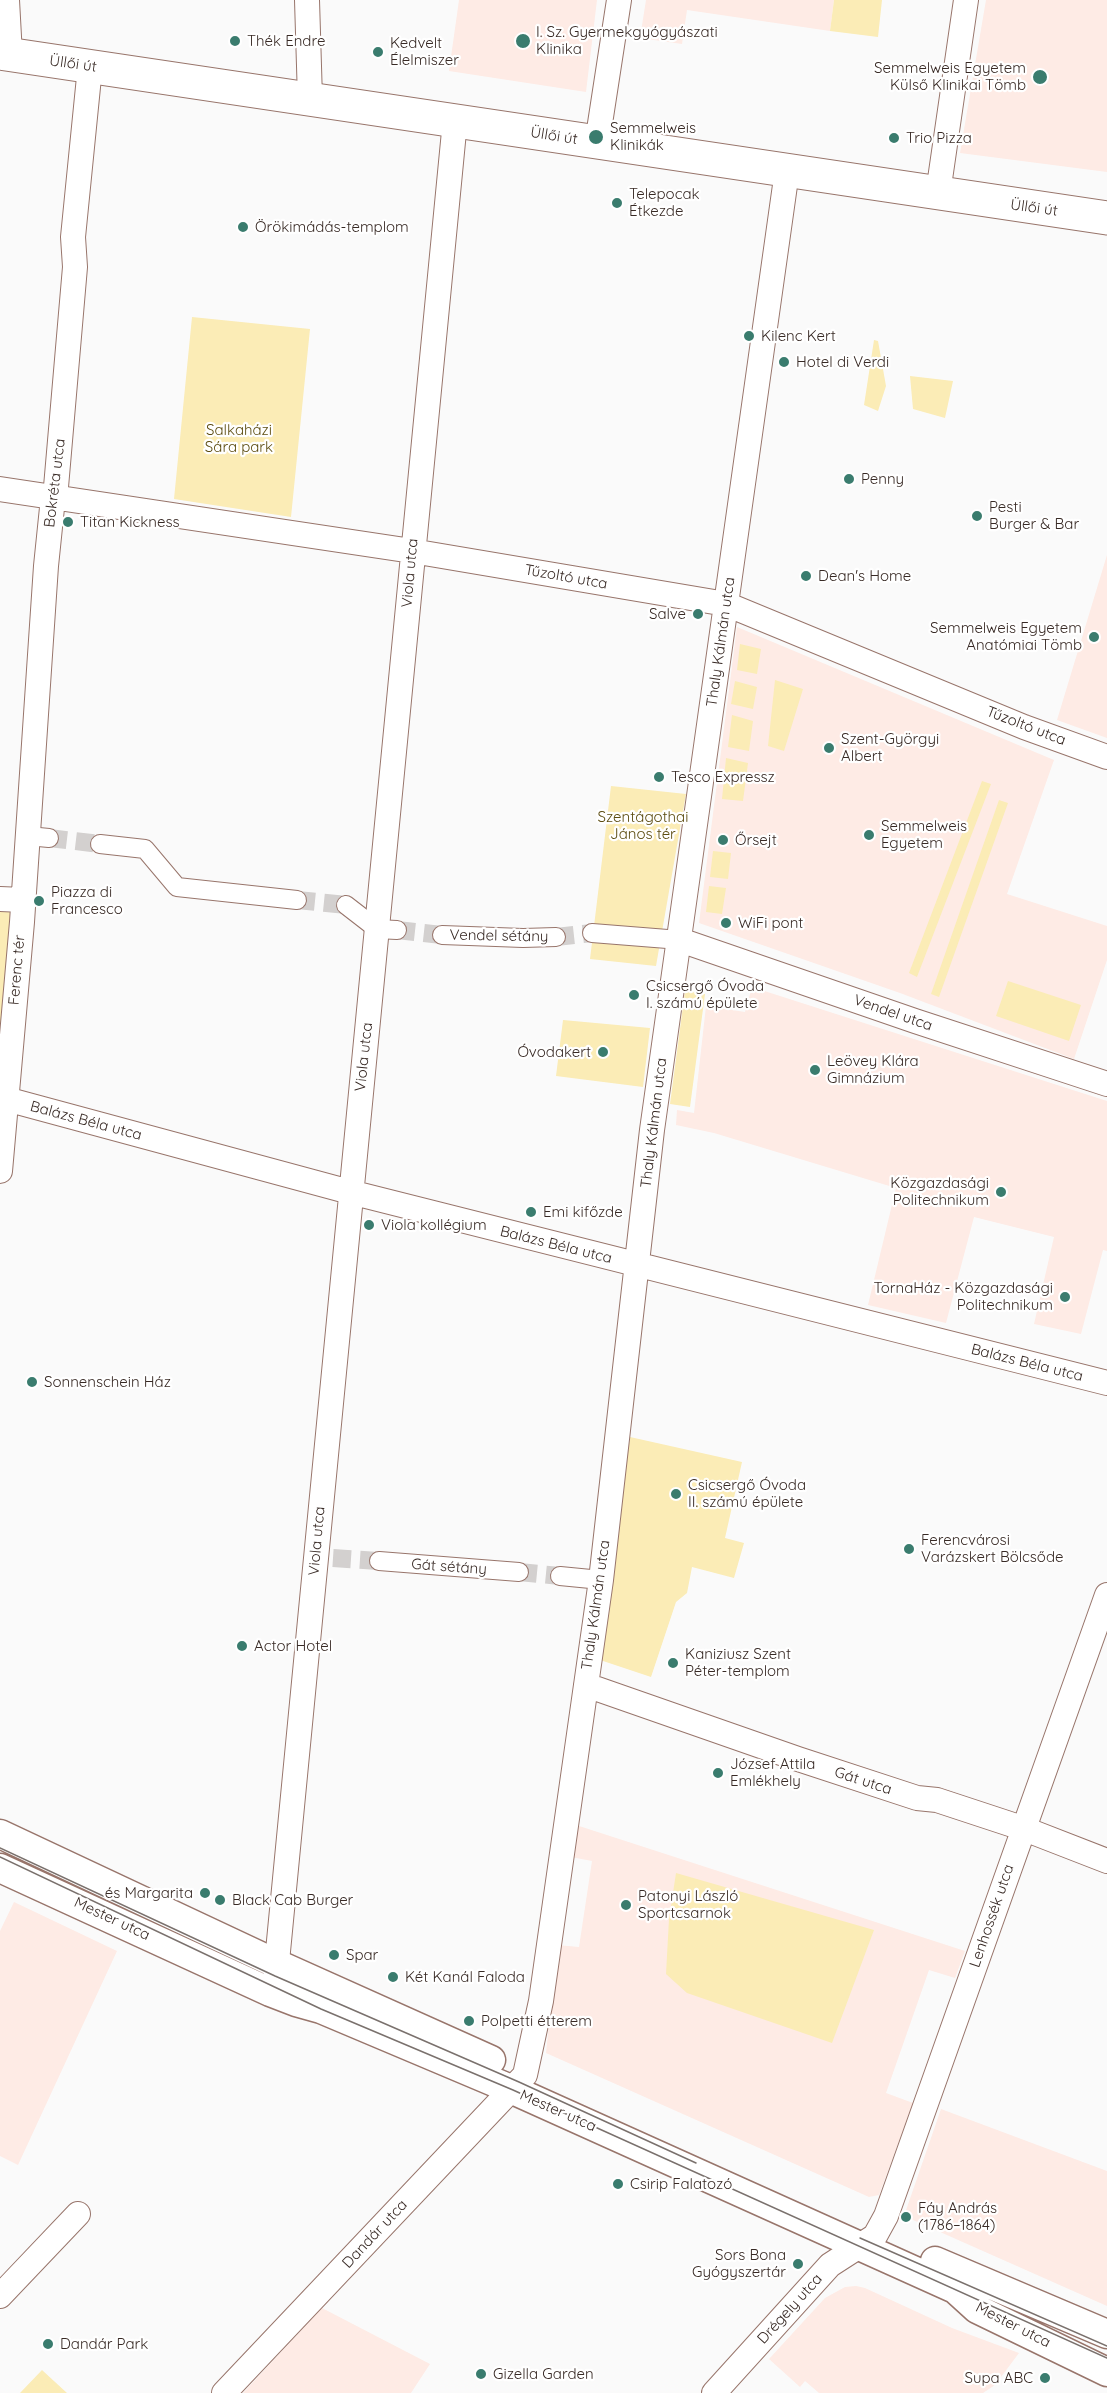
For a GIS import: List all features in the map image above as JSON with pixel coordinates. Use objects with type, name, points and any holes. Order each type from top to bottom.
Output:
[{"type":"main road","name":"Üllői út","points":[[5,54],[1107,219]]},
{"type":"street","points":[[5,54],[7,0]]},
{"type":"street","points":[[307,0],[310,99]]},
{"type":"street","points":[[597,143],[619,0]]},
{"type":"street","points":[[938,193],[966,0]]},
{"type":"street","name":"Bokréta utca","points":[[12,899],[38,837],[45,578],[56,487],[75,267],[73,237],[90,67]]},
{"type":"street","name":"Viola utca","points":[[270,1992],[274,1987],[277,1964],[324,1557],[350,1192],[387,929],[412,551],[455,121]]},
{"type":"street","name":"Thaly Kálmán utca","points":[[519,2082],[542,2001],[601,1580],[652,1130],[787,171]]},
{"type":"street","name":"Tűzoltó utca","points":[[0,489],[412,551],[726,604],[1024,727],[1107,758]]},
{"type":"street","points":[[100,844],[145,849],[177,887],[297,900]]},
{"type":"street","name":"Ferenc tér","points":[[0,1171],[6,1099],[12,899]]},
{"type":"street","points":[[346,904],[387,929]]},
{"type":"street","points":[[592,933],[680,940]]},
{"type":"street","name":"Vendel sétány","points":[[442,934],[523,938],[556,937]]},
{"type":"street","name":"Vendel utca","points":[[680,940],[1107,1084]]},
{"type":"street","name":"Balázs Béla utca","points":[[6,1099],[350,1192],[1107,1383]]},
{"type":"street","name":"Gát sétány","points":[[379,1561],[519,1572]]},
{"type":"street","points":[[560,1576],[601,1580]]},
{"type":"street","name":"Lenhossék utca","points":[[867,2241],[886,2216],[902,2175],[1022,1828],[1107,1595]]},
{"type":"street","name":"Gát utca","points":[[586,1685],[885,1788],[917,1798],[937,1800],[1022,1828],[1107,1861]]},
{"type":"street","name":"Mester utca","points":[[0,1834],[277,1964],[519,2082],[867,2241],[1107,2334]]},
{"type":"street","name":"Mester utca","points":[[0,1868],[270,1992],[519,2082]]},
{"type":"street","name":"Dandár utca","points":[[224,2393],[519,2082]]},
{"type":"street","points":[[0,2296],[78,2214]]},
{"type":"street","name":"Mester utca","points":[[867,2241],[955,2289],[977,2309],[1107,2372]]},
{"type":"street","name":"Drégely utca","points":[[714,2393],[831,2265],[867,2241]]},
{"type":"shaded area","name":"I. Sz. Gyermekgyógyászati Klinika","points":[[459,0],[597,0],[586,92],[449,71]]},
{"type":"shaded area","points":[[646,0],[834,0],[830,31],[687,10],[682,44],[640,38]]},
{"type":"shaded area","name":"Semmelweis Egyetem Külső Klinikai Tömb","points":[[986,0],[1107,0],[1107,172],[960,153]]},
{"type":"shaded area","name":"Semmelweis Egyetem Anatómiai Tömb","points":[[1107,555],[1107,738],[1057,720]]},
{"type":"shaded area","name":"Semmelweis Egyetem","points":[[737,627],[1054,760],[1007,894],[1107,926],[1107,960],[1074,1059],[900,993],[699,923]]},
{"type":"shaded area","points":[[752,987],[1107,1101],[1107,1251],[1103,1250],[1081,1334],[1034,1324],[1054,1237],[974,1217],[946,1323],[868,1305],[896,1188],[714,1133],[676,1125],[677,1110],[694,1113],[706,1006],[745,1012]]},
{"type":"shaded area","points":[[576,1825],[965,1951],[955,1978],[929,1970],[886,2093],[913,2103],[879,2195],[869,2197],[546,2053],[557,1945],[579,1947],[592,1861],[571,1857]]},
{"type":"shaded area","points":[[14,1902],[117,1951],[18,2165],[0,2156],[0,1931]]},
{"type":"shaded area","points":[[941,2109],[1107,2171],[1107,2306],[904,2216]]},
{"type":"shaded area","points":[[856,2286],[952,2328],[1019,2353],[995,2385],[983,2393],[819,2393],[805,2381],[800,2387],[769,2359],[825,2298],[845,2287]]},
{"type":"shaded area","points":[[322,2308],[430,2364],[411,2393],[243,2393]]},
{"type":"green space","points":[[834,0],[882,0],[878,37],[830,31]]},
{"type":"green space","name":"Salkaházi Sára park","points":[[192,317],[310,329],[291,517],[174,499]]},
{"type":"green space","points":[[874,340],[878,341],[886,386],[878,411],[864,405]]},
{"type":"green space","points":[[910,376],[953,381],[945,418],[913,409]]},
{"type":"green space","points":[[740,644],[761,649],[757,674],[737,670]]},
{"type":"green space","points":[[775,680],[803,689],[784,751],[768,746]]},
{"type":"green space","points":[[735,681],[757,687],[753,709],[731,704]]},
{"type":"green space","points":[[732,715],[753,721],[749,751],[728,747]]},
{"type":"green space","points":[[726,758],[748,763],[743,801],[722,799]]},
{"type":"green space","points":[[982,781],[991,784],[917,977],[909,973]]},
{"type":"green space","name":"Szentágothai János tér","points":[[611,786],[686,794],[656,966],[590,959]]},
{"type":"green space","points":[[999,800],[1008,803],[939,997],[931,994]]},
{"type":"green space","points":[[713,851],[731,853],[728,879],[710,877]]},
{"type":"green space","points":[[709,886],[726,888],[722,914],[706,912]]},
{"type":"green space","points":[[0,899],[23,900],[0,1171]]},
{"type":"green space","points":[[1008,981],[1081,1005],[1069,1041],[996,1016]]},
{"type":"green space","points":[[685,991],[705,994],[690,1107],[670,1104]]},
{"type":"green space","name":"Óvodakert","points":[[563,1020],[650,1028],[643,1087],[556,1076]]},
{"type":"green space","points":[[630,1437],[742,1462],[725,1538],[744,1543],[734,1578],[692,1567],[687,1593],[676,1602],[651,1677],[600,1660]]},
{"type":"green space","points":[[676,1873],[874,1930],[832,2043],[687,1993],[666,1974],[669,1919]]},
{"type":"green space","points":[[42,2370],[67,2393],[20,2393]]},
{"type":"tunnel","points":[[49,838],[100,844]]},
{"type":"tunnel","points":[[297,900],[346,905]]},
{"type":"tunnel","points":[[397,930],[442,935]]},
{"type":"tunnel","points":[[556,937],[592,933]]},
{"type":"tunnel","points":[[333,1558],[379,1561]]},
{"type":"tunnel","points":[[519,1572],[560,1576]]},
{"type":"tram line","points":[[0,1848],[275,1976],[519,2082],[696,2163]]},
{"type":"tram line","points":[[0,1857],[321,2009],[513,2090],[1107,2358]]},
{"type":"tram line","points":[[860,2238],[1107,2346]]},
{"type":"place","name":"Thék Endre","points":[[235,41]]},
{"type":"place","name":"I. Sz. Gyermekgyógyászati Klinika","points":[[523,41]]},
{"type":"place","name":"Kedvelt Élelmiszer","points":[[378,52]]},
{"type":"place","name":"Semmelweis Egyetem Külső Klinikai Tömb","points":[[1040,77]]},
{"type":"place","name":"Semmelweis Klinikák","points":[[596,137]]},
{"type":"place","name":"Trio Pizza","points":[[894,138]]},
{"type":"place","name":"Telepocak Étkezde","points":[[617,203]]},
{"type":"place","name":"Örökimádás-templom","points":[[243,227]]},
{"type":"place","name":"Kilenc Kert","points":[[749,336]]},
{"type":"place","name":"Hotel di Verdi","points":[[784,362]]},
{"type":"place","name":"Penny","points":[[849,479]]},
{"type":"place","name":"Pesti Burger & Bar","points":[[977,516]]},
{"type":"place","name":"Titan Kickness","points":[[68,522]]},
{"type":"place","name":"Dean's Home","points":[[806,576]]},
{"type":"place","name":"Salve","points":[[698,614]]},
{"type":"place","name":"Semmelweis Egyetem Anatómiai Tömb","points":[[1094,637]]},
{"type":"place","name":"Szent-Györgyi Albert","points":[[829,748]]},
{"type":"place","name":"Tesco Expressz","points":[[659,777]]},
{"type":"place","name":"Semmelweis Egyetem","points":[[869,835]]},
{"type":"place","name":"Őrsejt","points":[[723,840]]},
{"type":"place","name":"Piazza di Francesco","points":[[39,901]]},
{"type":"place","name":"WiFi pont","points":[[726,923]]},
{"type":"place","name":"Csicsergő Óvoda I. számú épülete","points":[[634,995]]},
{"type":"place","name":"Óvodakert","points":[[603,1052]]},
{"type":"place","name":"Leövey Klára Gimnázium","points":[[815,1070]]},
{"type":"place","name":"Közgazdasági Politechnikum","points":[[1001,1192]]},
{"type":"place","name":"Emi kifőzde","points":[[531,1212]]},
{"type":"place","name":"Viola kollégium","points":[[369,1225]]},
{"type":"place","name":"TornaHáz - Közgazdasági Politechnikum","points":[[1065,1297]]},
{"type":"place","name":"Sonnenschein Ház","points":[[32,1382]]},
{"type":"place","name":"Csicsergő Óvoda II. számú épülete","points":[[676,1494]]},
{"type":"place","name":"Ferencvárosi Varázskert Bölcsőde","points":[[909,1549]]},
{"type":"place","name":"Actor Hotel","points":[[242,1646]]},
{"type":"place","name":"Kaniziusz Szent Péter-templom","points":[[673,1663]]},
{"type":"place","name":"József Attila Emlékhely","points":[[718,1773]]},
{"type":"place","name":"és Margarita","points":[[205,1893]]},
{"type":"place","name":"Black Cab Burger","points":[[220,1900]]},
{"type":"place","name":"Patonyi László Sportcsarnok","points":[[626,1905]]},
{"type":"place","name":"Spar","points":[[334,1955]]},
{"type":"place","name":"Két Kanál Faloda","points":[[393,1977]]},
{"type":"place","name":"Polpetti étterem","points":[[469,2021]]},
{"type":"place","name":"Csirip Falatozó","points":[[618,2184]]},
{"type":"place","name":"Fáy András (1786–1864)","points":[[906,2217]]},
{"type":"place","name":"Sors Bona Gyógyszertár","points":[[798,2264]]},
{"type":"place","name":"Dandár Park","points":[[48,2344]]},
{"type":"place","name":"Gizella Garden","points":[[481,2374]]},
{"type":"place","name":"Supa ABC","points":[[1045,2378]]}]
